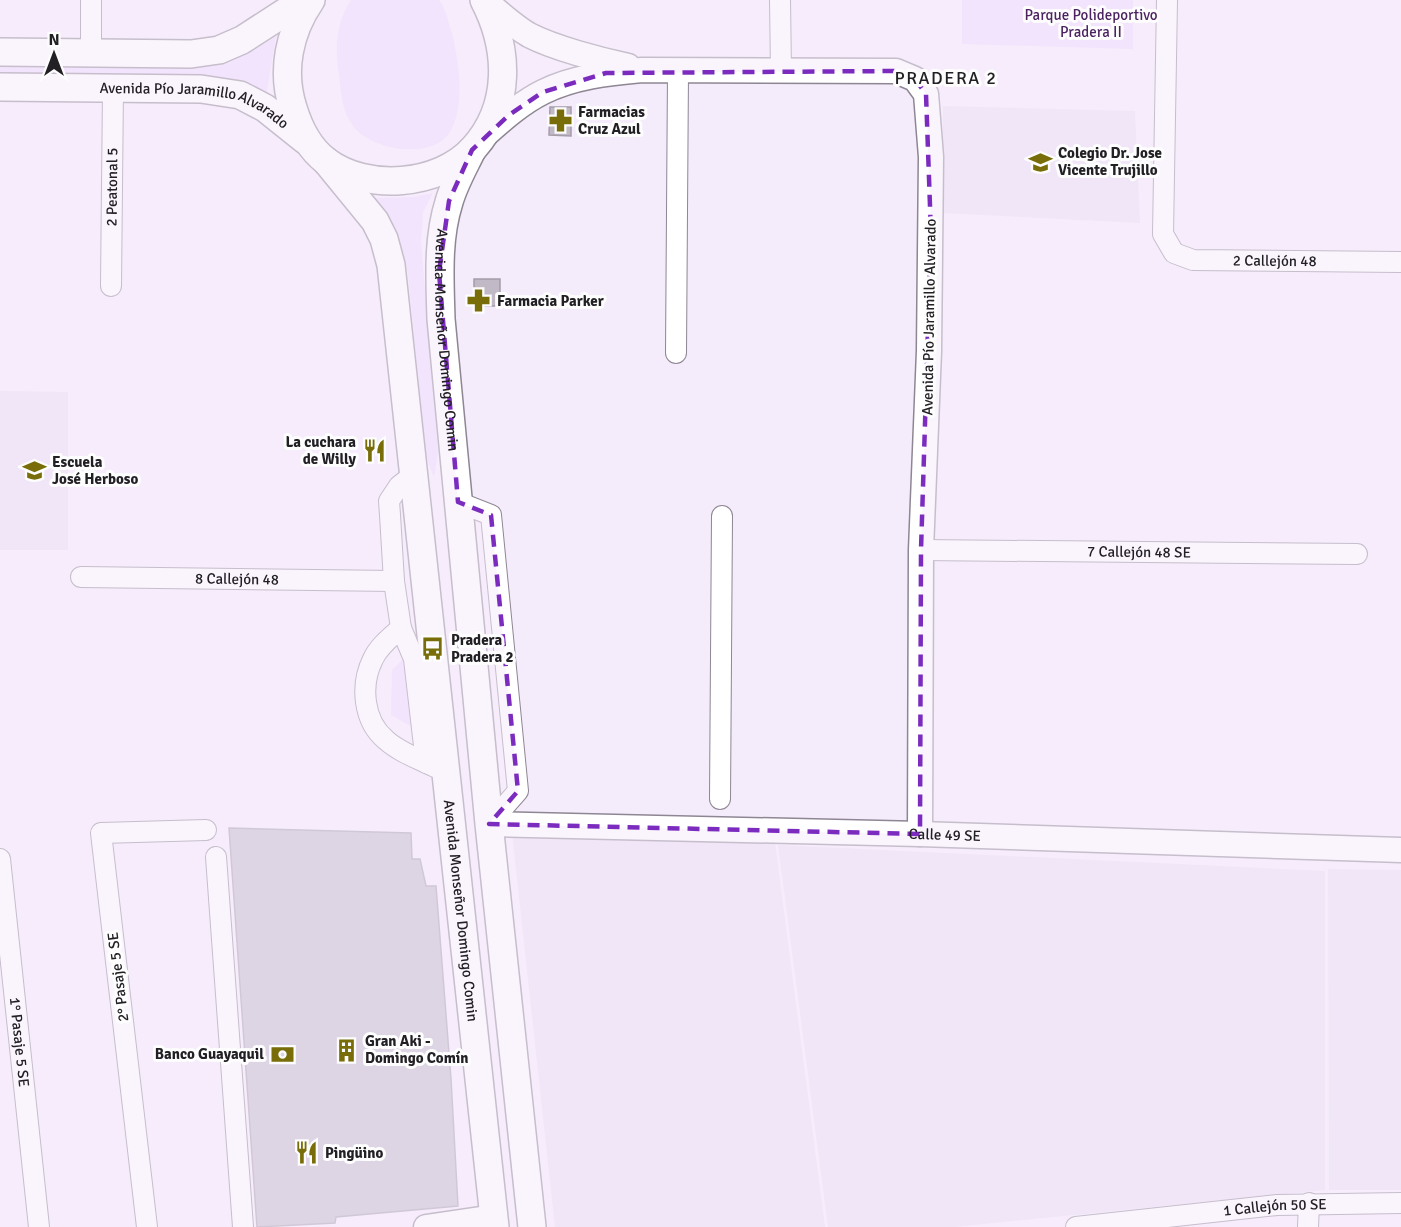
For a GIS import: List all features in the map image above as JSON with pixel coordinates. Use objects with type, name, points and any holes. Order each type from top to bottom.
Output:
[{"type":"main road","points":[[0,52],[191,54],[219,50],[242,40],[303,0]]},
{"type":"main road","points":[[308,142],[297,121],[290,99],[287,76],[294,31],[311,0]]},
{"type":"main road","name":"Avenida Monseñor Domingo Comin","points":[[484,0],[500,38],[503,58],[502,80],[499,100],[492,120],[477,144],[449,201],[442,240],[441,319],[489,824],[532,1227]]},
{"type":"main road","name":"Avenida Pío Jaramillo Alvarado","points":[[0,87],[201,89],[240,95],[265,108],[308,142]]},
{"type":"main road","name":"Avenida Monseñor Domingo Comin","points":[[308,142],[375,221],[384,239],[391,265],[413,475],[436,768],[495,1222]]},
{"type":"main road","points":[[326,161],[344,171],[362,177],[381,181],[401,181],[421,178],[439,171],[457,162],[477,144]]},
{"type":"street","points":[[91,0],[91,54]]},
{"type":"street","name":"Avenida Pío Jaramillo Alvarado","points":[[484,0],[530,35],[605,61],[642,70]]},
{"type":"street","points":[[780,0],[781,70]]},
{"type":"street","name":"2 Callejón 48","points":[[1167,0],[1163,234],[1174,253],[1193,260],[1401,262]]},
{"type":"street","name":"Avenida Pío Jaramillo Alvarado","points":[[477,144],[509,115],[543,92],[571,81],[606,73],[642,70],[896,71],[915,79],[926,94],[931,157],[931,234],[921,550],[920,834]]},
{"type":"street","points":[[676,353],[678,70]]},
{"type":"street","name":"2 Peatonal 5","points":[[111,286],[113,89]]},
{"type":"street","name":"Avenida Monseñor Domingo Comin","points":[[413,475],[399,486],[389,501],[394,580],[401,628],[414,659],[436,768]]},
{"type":"street","points":[[720,799],[722,516]]},
{"type":"street","name":"7 Callejón 48 SE","points":[[921,550],[1357,554]]},
{"type":"street","name":"8 Callejón 48","points":[[81,577],[394,580]]},
{"type":"street","points":[[401,628],[384,644],[374,658],[366,678],[366,701],[374,727],[386,741],[436,768]]},
{"type":"street","name":"Calle 49 SE","points":[[489,824],[920,834],[1401,849]]},
{"type":"street","name":"2° Pasaje 5 SE","points":[[147,1227],[101,832],[207,830]]},
{"type":"street","points":[[216,856],[243,1227]]},
{"type":"street","name":"1° Pasaje 5 SE","points":[[0,859],[39,1227]]},
{"type":"street","points":[[1308,1227],[1309,1203]]},
{"type":"street","name":"1 Callejón 50 SE","points":[[1076,1227],[1309,1203],[1401,1203]]},
{"type":"street","points":[[426,1227],[495,1222]]},
{"type":"highlighted area","points":[[896,71],[915,79],[926,94],[931,234],[921,550],[920,834],[489,824],[518,791],[491,515],[458,502],[439,272],[449,201],[472,150],[509,115],[543,92],[606,73]]},
{"type":"shaded area","name":"Colegio Dr. Jose Vicente Trujillo","points":[[943,106],[1135,111],[1140,223],[942,213]]},
{"type":"shaded area","name":"Escuela José Herboso","points":[[0,391],[68,392],[68,550],[0,550]]},
{"type":"shaded area","points":[[512,833],[775,842],[825,1227],[555,1227]]},
{"type":"shaded area","points":[[778,845],[1325,871],[1325,1190],[954,1227],[828,1227]]},
{"type":"shaded area","points":[[1328,869],[1401,870],[1401,1190],[1329,1190]]},
{"type":"green space","points":[[351,0],[439,0],[442,4],[456,50],[460,86],[456,119],[450,132],[441,141],[430,147],[416,149],[386,146],[361,134],[349,120],[341,95],[337,45],[342,17]]},
{"type":"green space","name":"Parque Polideportivo Pradera II","points":[[962,0],[1133,0],[1133,49],[962,44]]},
{"type":"green space","points":[[276,36],[266,97],[0,77],[0,67],[194,68],[229,63]]},
{"type":"green space","points":[[433,193],[423,212],[421,241],[438,452],[434,477],[426,457],[408,275],[400,243],[374,198],[413,197]]},
{"type":"green space","points":[[406,656],[414,728],[391,715],[392,670]]},
{"type":"building","name":"Farmacias Cruz Azul","points":[[550,107],[571,107],[571,136],[549,135]]},
{"type":"building","points":[[474,279],[500,279],[500,306],[474,306]]},
{"type":"building","name":"Gran Aki - Domingo Comín","points":[[229,828],[411,833],[412,859],[420,859],[426,886],[436,886],[458,1206],[336,1217],[335,1223],[257,1227]]},
{"type":"place","name":"Farmacias Cruz Azul","points":[[560,121]]},
{"type":"place","name":"Colegio Dr. Jose Vicente Trujillo","points":[[1040,162]]},
{"type":"place","name":"Farmacia Parker","points":[[479,301]]},
{"type":"place","name":"La cuchara de Willy","points":[[374,451]]},
{"type":"place","name":"Escuela José Herboso","points":[[34,471]]},
{"type":"place","name":"Pradera Pradera 2","points":[[433,649]]},
{"type":"place","name":"Gran Aki - Domingo Comín","points":[[347,1050]]},
{"type":"place","name":"Banco Guayaquil","points":[[282,1054]]},
{"type":"place","name":"Pingüino","points":[[307,1153]]},
{"type":"district","name":"PRADERA 2","points":[[946,78]]}]
